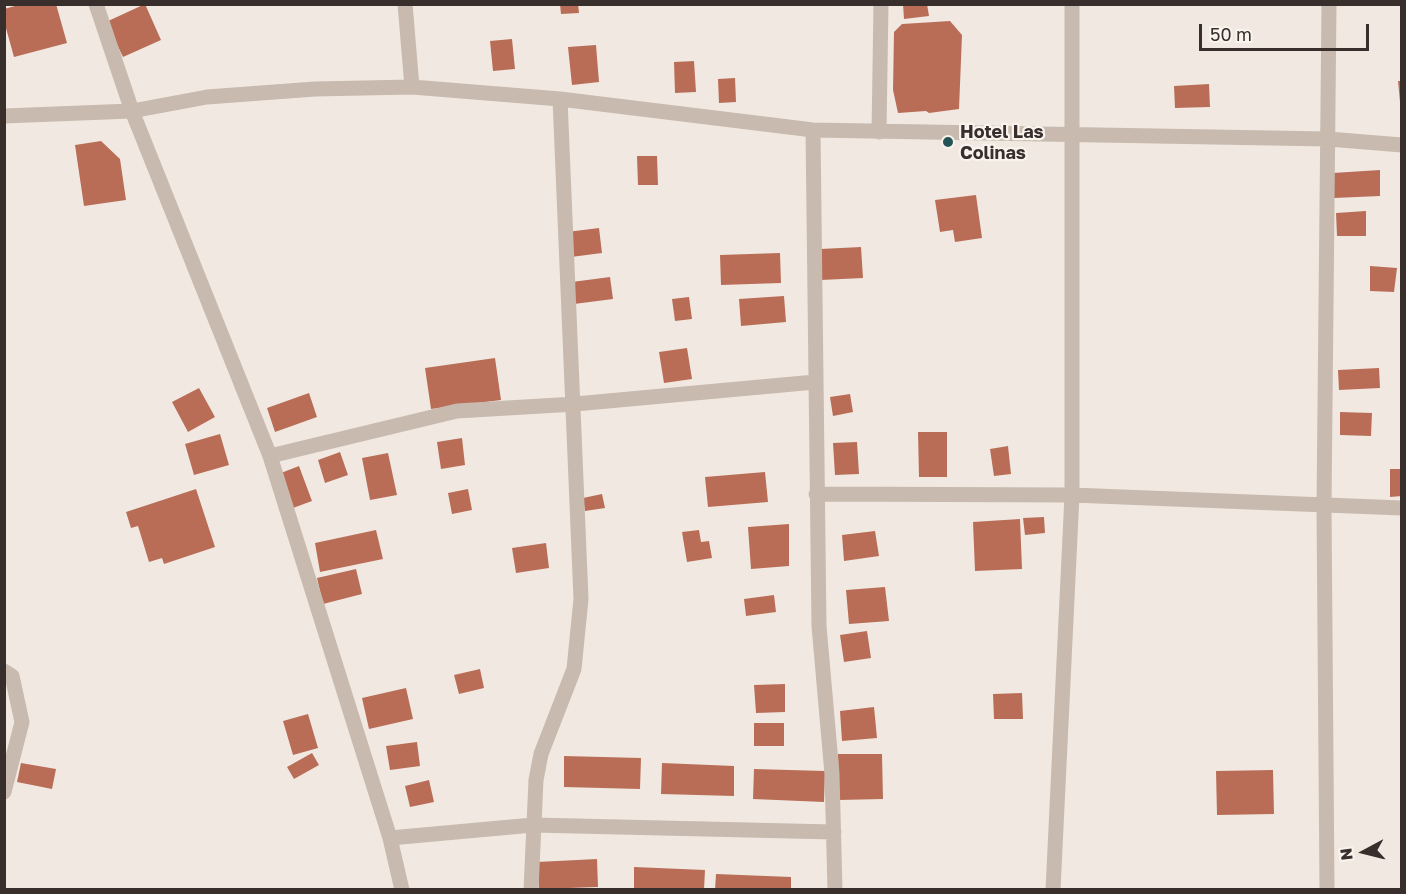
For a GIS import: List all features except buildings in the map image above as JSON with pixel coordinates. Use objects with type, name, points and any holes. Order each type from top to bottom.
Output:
[{"type":"street","points":[[96,4],[132,111],[270,456],[390,838],[402,890]]},
{"type":"street","points":[[405,4],[412,87]]},
{"type":"street","points":[[879,132],[881,4]]},
{"type":"street","points":[[1053,890],[1072,495],[1072,4]]},
{"type":"street","points":[[1327,890],[1324,506],[1329,4]]},
{"type":"street","points":[[4,116],[132,111],[207,97],[315,89],[412,87],[560,99],[813,130],[1328,139],[1401,145]]},
{"type":"street","points":[[531,890],[533,825],[541,754],[574,669],[579,637],[581,589],[575,404],[560,99]]},
{"type":"street","points":[[813,130],[819,626],[830,744],[835,890]]},
{"type":"street","points":[[270,456],[457,411],[575,404],[815,382]]},
{"type":"street","points":[[816,494],[1072,495],[1401,508]]},
{"type":"street","points":[[4,671],[12,676],[22,722],[4,792]]},
{"type":"street","points":[[390,838],[533,825],[834,832]]},
{"type":"place","name":"Hotel Las Colinas","points":[[948,142]]}]
